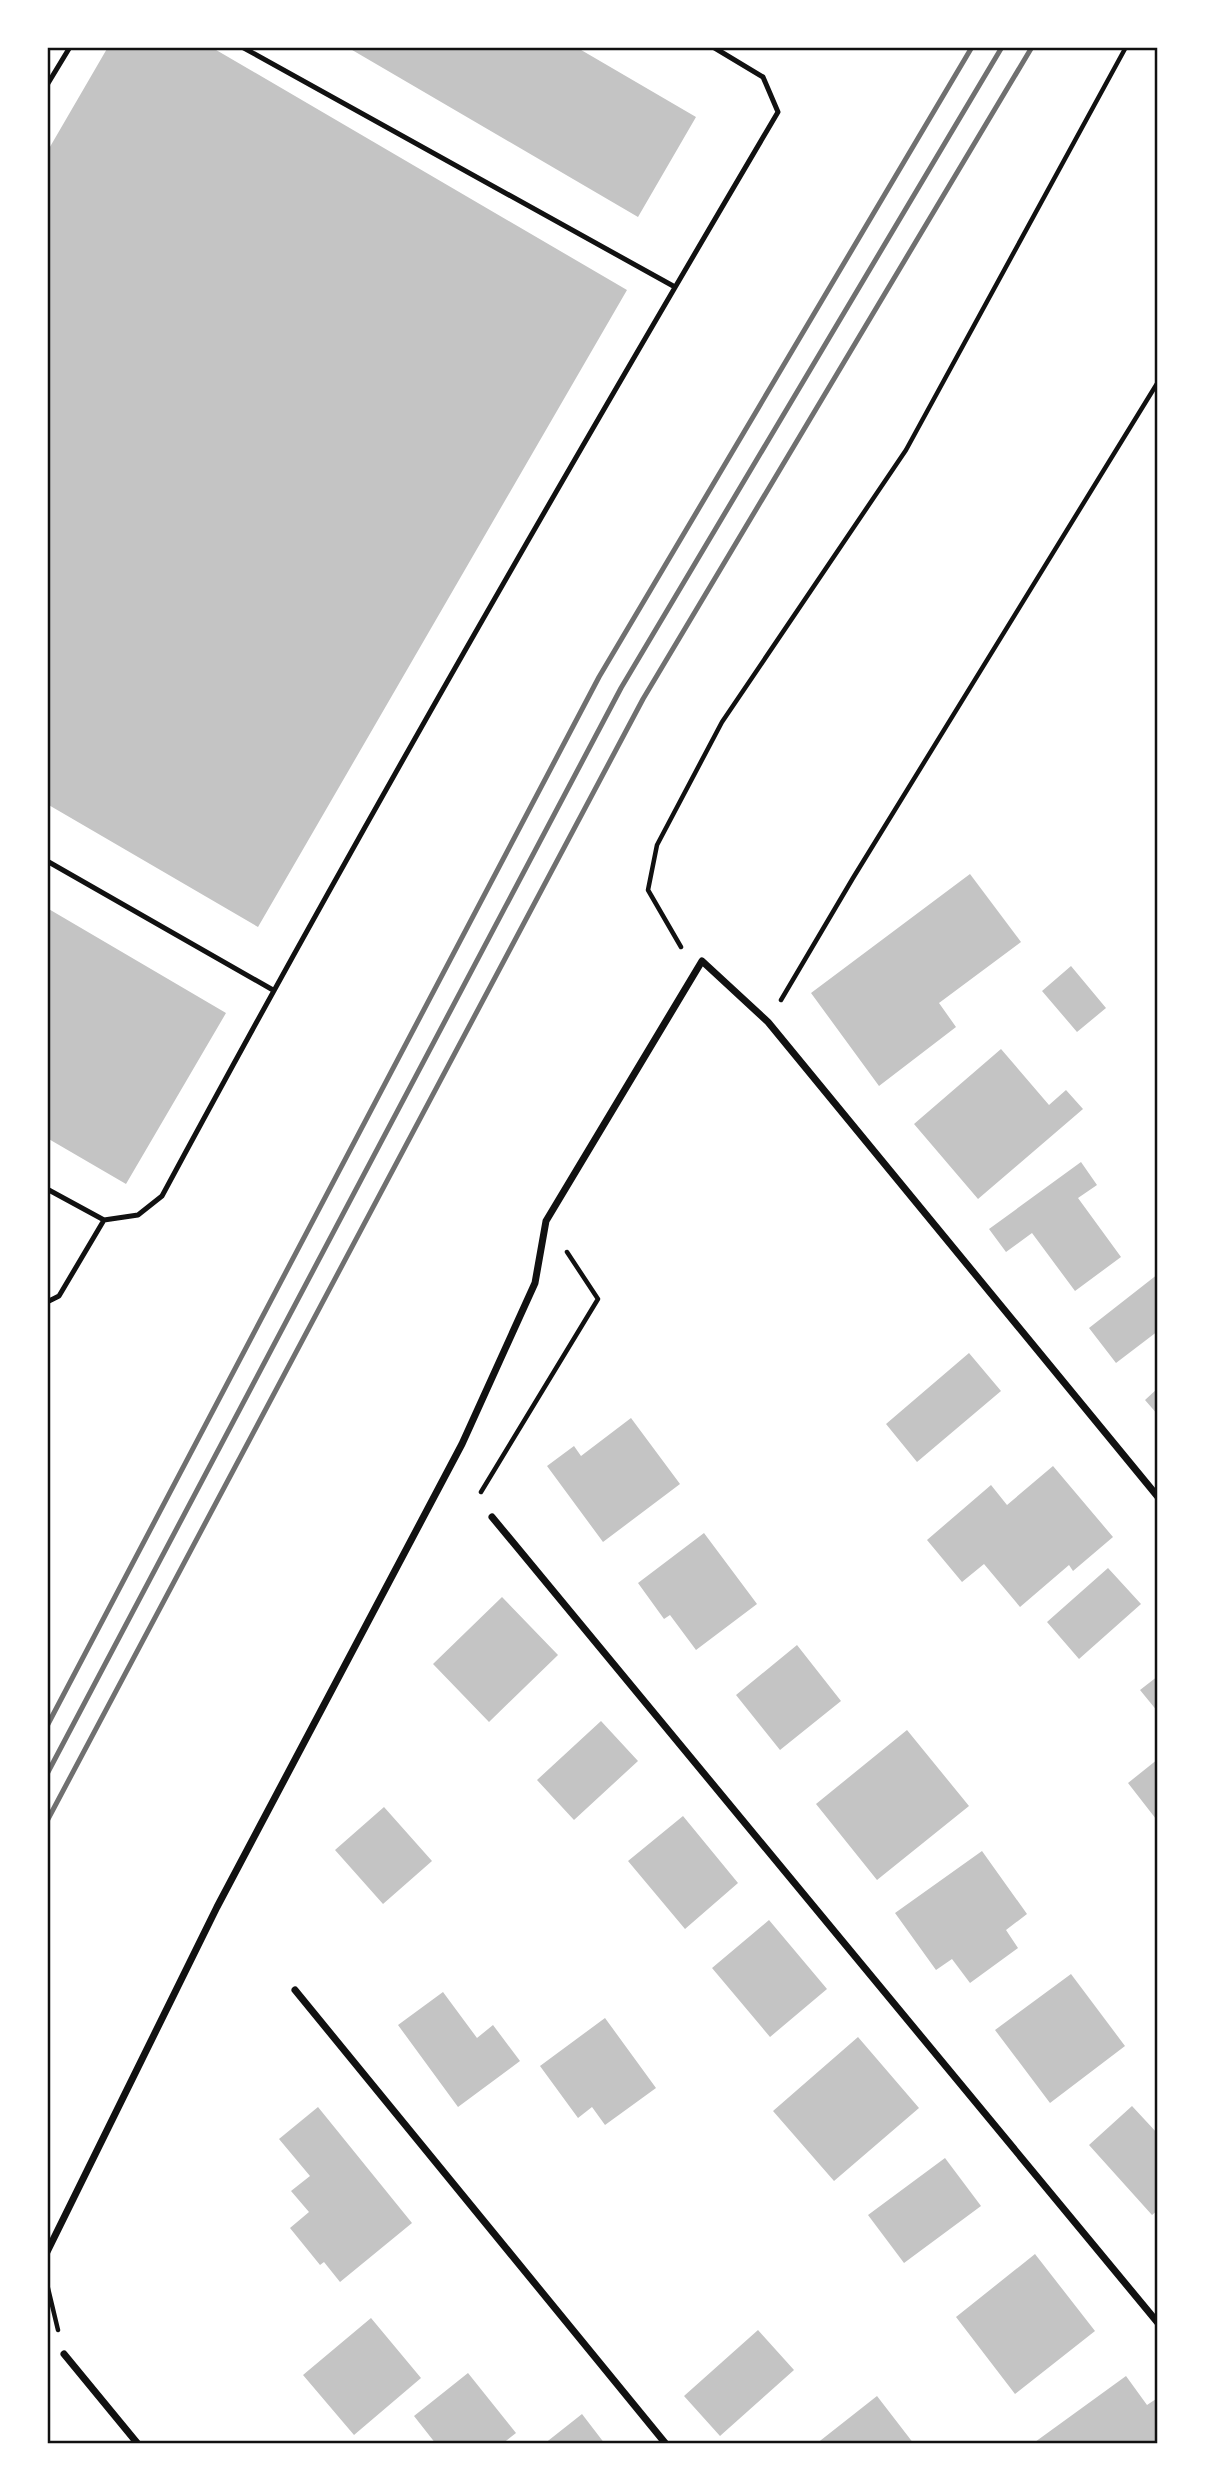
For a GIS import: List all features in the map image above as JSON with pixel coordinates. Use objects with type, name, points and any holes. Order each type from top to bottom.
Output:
[{"type":"street","points":[[47,2252],[217,1907],[463,1444],[535,1283],[546,1221],[702,961],[768,1022],[1158,1497]]},
{"type":"street","points":[[492,1517],[1158,2323]]},
{"type":"street","points":[[295,1990],[666,2444]]},
{"type":"street","points":[[64,2354],[138,2444]]},
{"type":"lane","points":[[47,85],[70,47]]},
{"type":"lane","points":[[242,47],[675,287]]},
{"type":"lane","points":[[47,1189],[104,1220],[138,1215],[162,1196],[273,990],[778,112],[763,77],[713,47]]},
{"type":"lane","points":[[47,861],[273,990]]},
{"type":"lane","points":[[47,1302],[58,1296],[104,1220]]},
{"type":"path","points":[[702,961],[681,948],[648,890],[657,845],[722,722],[906,450],[1126,47]]},
{"type":"path","points":[[768,1022],[853,878],[1158,382]]},
{"type":"path","points":[[477,1499],[598,1298],[546,1221]]},
{"type":"path","points":[[47,2284],[64,2354]]},
{"type":"building","points":[[108,47],[211,47],[627,290],[258,927],[47,804],[47,152]]},
{"type":"building","points":[[347,47],[576,47],[696,117],[638,217]]},
{"type":"building","points":[[970,874],[1021,942],[939,1003],[956,1027],[879,1086],[811,993]]},
{"type":"building","points":[[47,908],[226,1013],[126,1184],[47,1138]]},
{"type":"building","points":[[1071,966],[1106,1008],[1077,1032],[1042,991]]},
{"type":"building","points":[[1001,1049],[1049,1105],[1066,1090],[1083,1109],[978,1199],[914,1124]]},
{"type":"building","points":[[1081,1162],[1097,1185],[1078,1198],[1121,1257],[1075,1291],[1032,1233],[1006,1252],[989,1229]]},
{"type":"building","points":[[1158,1274],[1158,1331],[1116,1363],[1089,1328]]},
{"type":"building","points":[[969,1353],[1001,1391],[917,1462],[886,1424]]},
{"type":"building","points":[[1158,1388],[1158,1415],[1145,1400]]},
{"type":"building","points":[[631,1418],[680,1484],[603,1542],[547,1466],[574,1446],[581,1456]]},
{"type":"building","points":[[1053,1466],[1113,1537],[1073,1571],[1069,1565],[1020,1607],[984,1564],[962,1582],[927,1540],[991,1485],[1007,1505]]},
{"type":"building","points":[[704,1533],[757,1604],[696,1650],[670,1615],[664,1619],[638,1583]]},
{"type":"building","points":[[1108,1568],[1141,1604],[1079,1659],[1047,1622]]},
{"type":"building","points":[[502,1597],[558,1655],[489,1722],[433,1664]]},
{"type":"building","points":[[797,1645],[841,1701],[780,1750],[736,1695]]},
{"type":"building","points":[[1158,1676],[1158,1712],[1140,1690]]},
{"type":"building","points":[[601,1721],[638,1761],[574,1820],[537,1780]]},
{"type":"building","points":[[907,1730],[969,1806],[877,1880],[816,1804]]},
{"type":"building","points":[[1158,1759],[1158,1817],[1156,1819],[1128,1783]]},
{"type":"building","points":[[384,1807],[432,1861],[383,1904],[335,1850]]},
{"type":"building","points":[[683,1816],[738,1883],[685,1929],[628,1861]]},
{"type":"building","points":[[982,1851],[1027,1914],[1006,1930],[1018,1948],[970,1983],[952,1959],[936,1970],[895,1913]]},
{"type":"building","points":[[769,1920],[827,1989],[770,2037],[712,1968]]},
{"type":"building","points":[[1071,1974],[1125,2046],[1050,2103],[995,2030]]},
{"type":"building","points":[[443,1992],[477,2038],[493,2025],[520,2061],[458,2107],[398,2025]]},
{"type":"building","points":[[605,2018],[656,2088],[605,2125],[592,2107],[578,2118],[540,2066]]},
{"type":"building","points":[[858,2037],[919,2108],[834,2181],[773,2111]]},
{"type":"building","points":[[1132,2106],[1158,2134],[1158,2210],[1152,2215],[1089,2145]]},
{"type":"building","points":[[318,2107],[412,2223],[340,2282],[324,2262],[320,2265],[290,2228],[309,2212],[291,2191],[310,2176],[279,2139]]},
{"type":"building","points":[[945,2158],[981,2206],[904,2263],[868,2215]]},
{"type":"building","points":[[1035,2254],[1095,2331],[1015,2394],[956,2317]]},
{"type":"building","points":[[371,2318],[421,2378],[354,2435],[303,2375]]},
{"type":"building","points":[[758,2330],[794,2370],[720,2436],[684,2396]]},
{"type":"building","points":[[468,2373],[516,2433],[502,2444],[436,2444],[414,2416]]},
{"type":"building","points":[[1126,2376],[1147,2405],[1156,2399],[1158,2401],[1158,2444],[1035,2442]]},
{"type":"building","points":[[877,2396],[914,2444],[816,2444]]},
{"type":"building","points":[[582,2414],[605,2444],[544,2444]]},
{"type":"railway","points":[[47,1726],[599,677],[972,47]]},
{"type":"railway","points":[[47,1774],[621,688],[1002,47]]},
{"type":"railway","points":[[47,1821],[643,699],[1032,47]]}]
